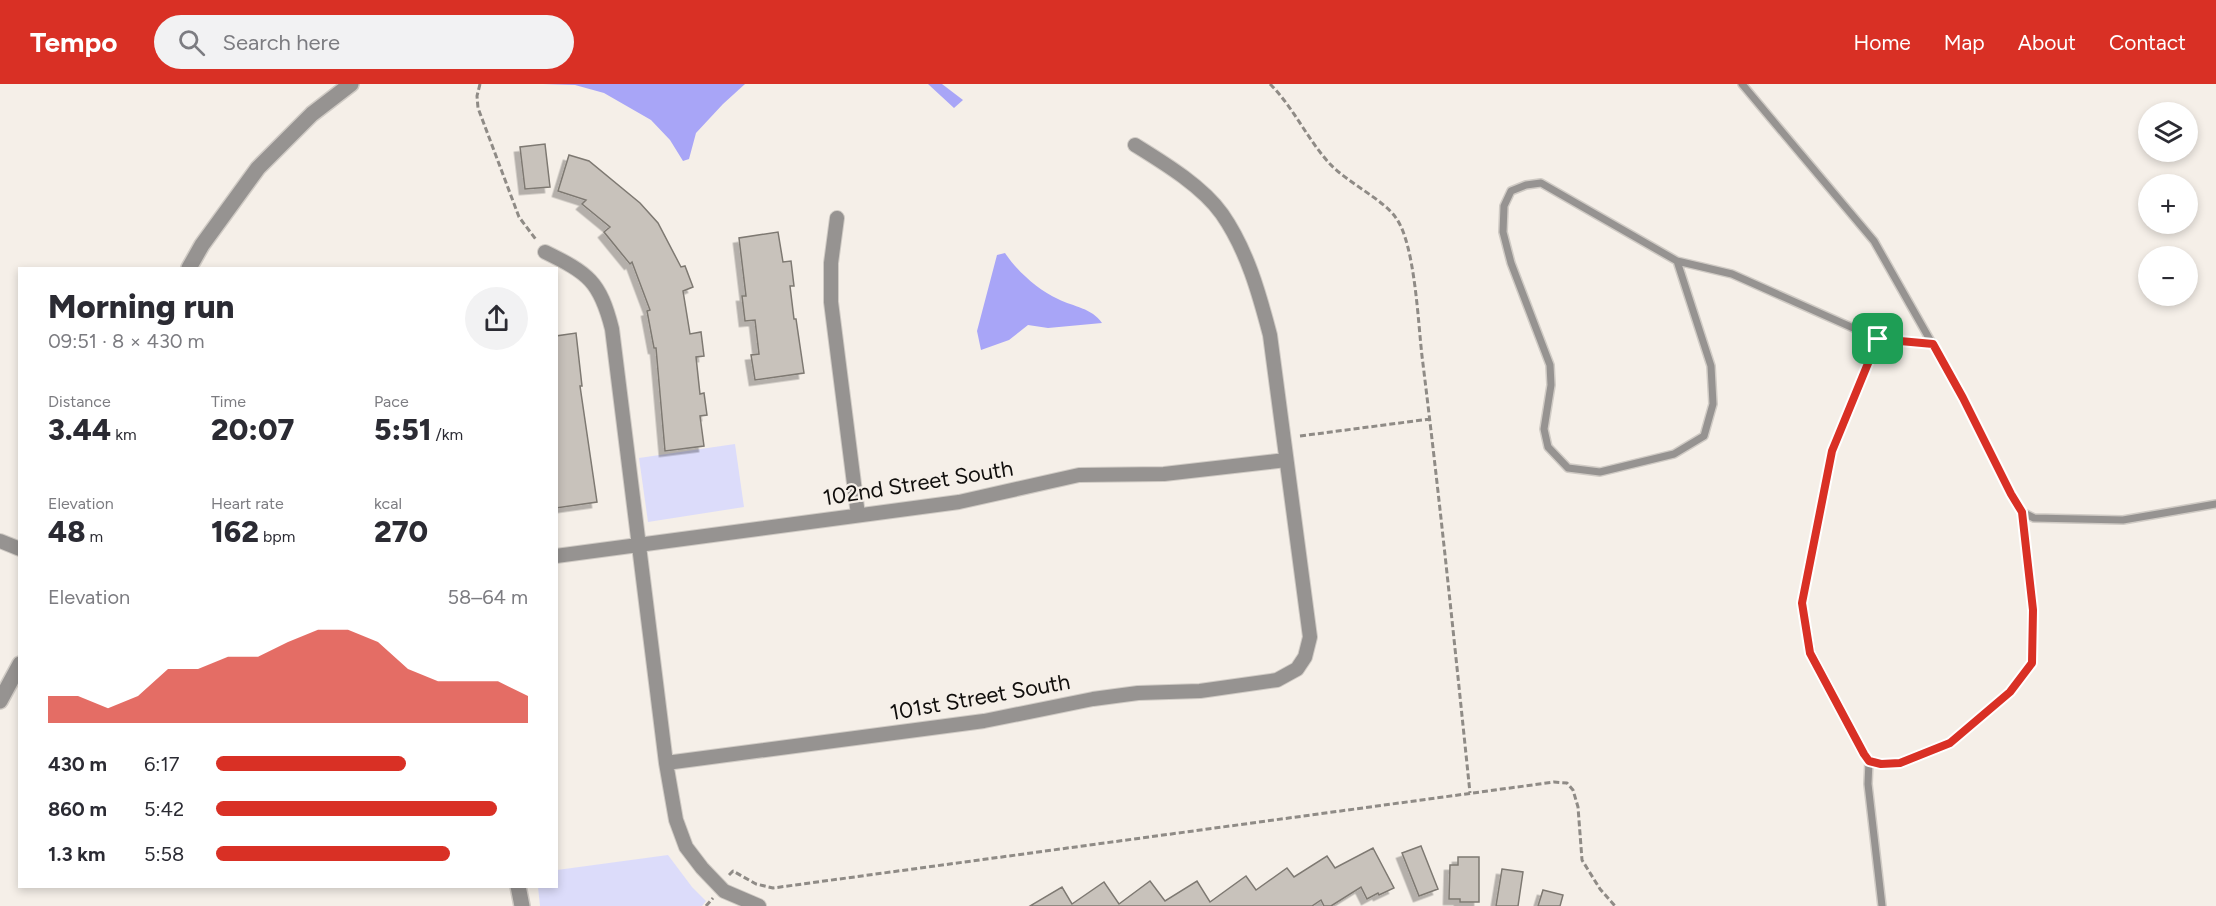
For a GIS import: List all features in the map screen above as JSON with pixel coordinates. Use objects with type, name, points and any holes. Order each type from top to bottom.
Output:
[{"type":"street","points":[[190,267],[202,245],[258,168],[312,114],[351,84]]},
{"type":"street","points":[[1135,145],[1186,179],[1221,213],[1240,244],[1259,292],[1270,335],[1286,460]]},
{"type":"street","points":[[837,218],[831,262],[831,302],[858,515]]},
{"type":"street","points":[[545,252],[576,268],[592,283],[605,302],[612,329],[666,763],[676,819],[686,847],[720,887],[745,902],[759,906]]},
{"type":"street","name":"102nd Street South","points":[[558,556],[959,502],[1079,475],[1164,474],[1286,460]]},
{"type":"street","name":"101st Street South","points":[[666,763],[984,721],[1093,699],[1244,686],[1277,680],[1298,669],[1305,657],[1310,637],[1286,460]]},
{"type":"street","points":[[0,541],[18,548]]},
{"type":"street","points":[[0,701],[18,668]]},
{"type":"street","points":[[518,888],[522,906]]},
{"type":"lane","points":[[1742,84],[1874,241],[1963,398],[2022,512],[2033,610],[2032,663],[2010,692],[1950,743],[1900,763],[1881,764],[1869,761]]},
{"type":"lane","points":[[1677,261],[1711,366],[1713,404],[1704,436],[1674,454],[1600,472],[1569,468],[1548,447],[1545,429],[1551,385],[1550,365],[1511,263],[1503,232],[1504,206],[1511,191],[1526,185],[1541,183],[1677,261],[1732,274],[1878,339],[1933,344]]},
{"type":"lane","points":[[1878,339],[1832,451],[1802,603],[1810,653],[1869,761],[1868,784],[1882,906]]},
{"type":"lane","points":[[2022,512],[2034,518],[2123,520],[2216,504]]},
{"type":"path","points":[[480,84],[477,96],[478,108],[519,217],[545,252]]},
{"type":"path","points":[[1270,84],[1285,99],[1328,162],[1346,180],[1378,202],[1396,218],[1410,256],[1430,418],[1470,794]]},
{"type":"path","points":[[1300,436],[1430,418]]},
{"type":"path","points":[[706,906],[733,870],[756,884],[773,888],[1554,782],[1567,783],[1573,790],[1578,807],[1582,860],[1600,889],[1615,906]]},
{"type":"shaded area","points":[[543,84],[745,84],[696,133],[689,159],[683,161],[670,140],[651,120],[604,93],[575,85]]},
{"type":"shaded area","points":[[928,84],[942,84],[963,100],[954,108]]},
{"type":"shaded area","points":[[1005,253],[1036,285],[1058,299],[1088,311],[1102,323],[1048,328],[1028,325],[1009,340],[981,350],[977,331],[997,255]]},
{"type":"shaded area","points":[[735,444],[744,507],[648,522],[639,458]]},
{"type":"shaded area","points":[[668,855],[692,887],[706,901],[702,906],[540,906],[538,888],[558,888],[558,870]]},
{"type":"building","points":[[545,144],[550,187],[525,189],[520,147]]},
{"type":"building","points":[[569,155],[589,161],[640,203],[658,223],[681,267],[685,266],[693,287],[683,291],[690,334],[701,332],[704,356],[696,357],[700,394],[704,393],[707,415],[700,416],[704,446],[665,451],[656,348],[654,348],[647,311],[650,310],[632,262],[630,264],[604,232],[610,227],[582,204],[586,200],[558,191]]},
{"type":"building","points":[[778,232],[783,262],[791,261],[794,286],[790,286],[804,373],[755,380],[751,355],[759,354],[755,320],[745,321],[742,296],[746,296],[739,238]]},
{"type":"building","points":[[576,333],[582,386],[580,386],[597,502],[558,508],[558,336]]},
{"type":"building","points":[[1421,846],[1438,889],[1419,896],[1402,853]]},
{"type":"building","points":[[1373,848],[1394,888],[1367,899],[1361,887],[1331,906],[1324,906],[1321,900],[1312,906],[1030,906],[1062,887],[1072,904],[1104,882],[1119,904],[1150,881],[1165,901],[1197,881],[1210,902],[1246,876],[1256,890],[1287,868],[1294,877],[1327,856],[1335,868]]},
{"type":"building","points":[[1458,857],[1479,857],[1479,902],[1460,902],[1460,899],[1449,899],[1450,865],[1458,865]]},
{"type":"building","points":[[1502,869],[1523,872],[1518,906],[1496,906]]},
{"type":"building","points":[[1543,890],[1563,895],[1560,906],[1538,906]]},
{"type":"route","points":[[1878,339],[1933,344],[2022,512],[2033,610],[2032,663],[2010,692],[1950,743],[1900,763],[1881,764],[1869,761],[1864,754],[1810,653],[1802,603],[1832,451],[1878,339]]}]
